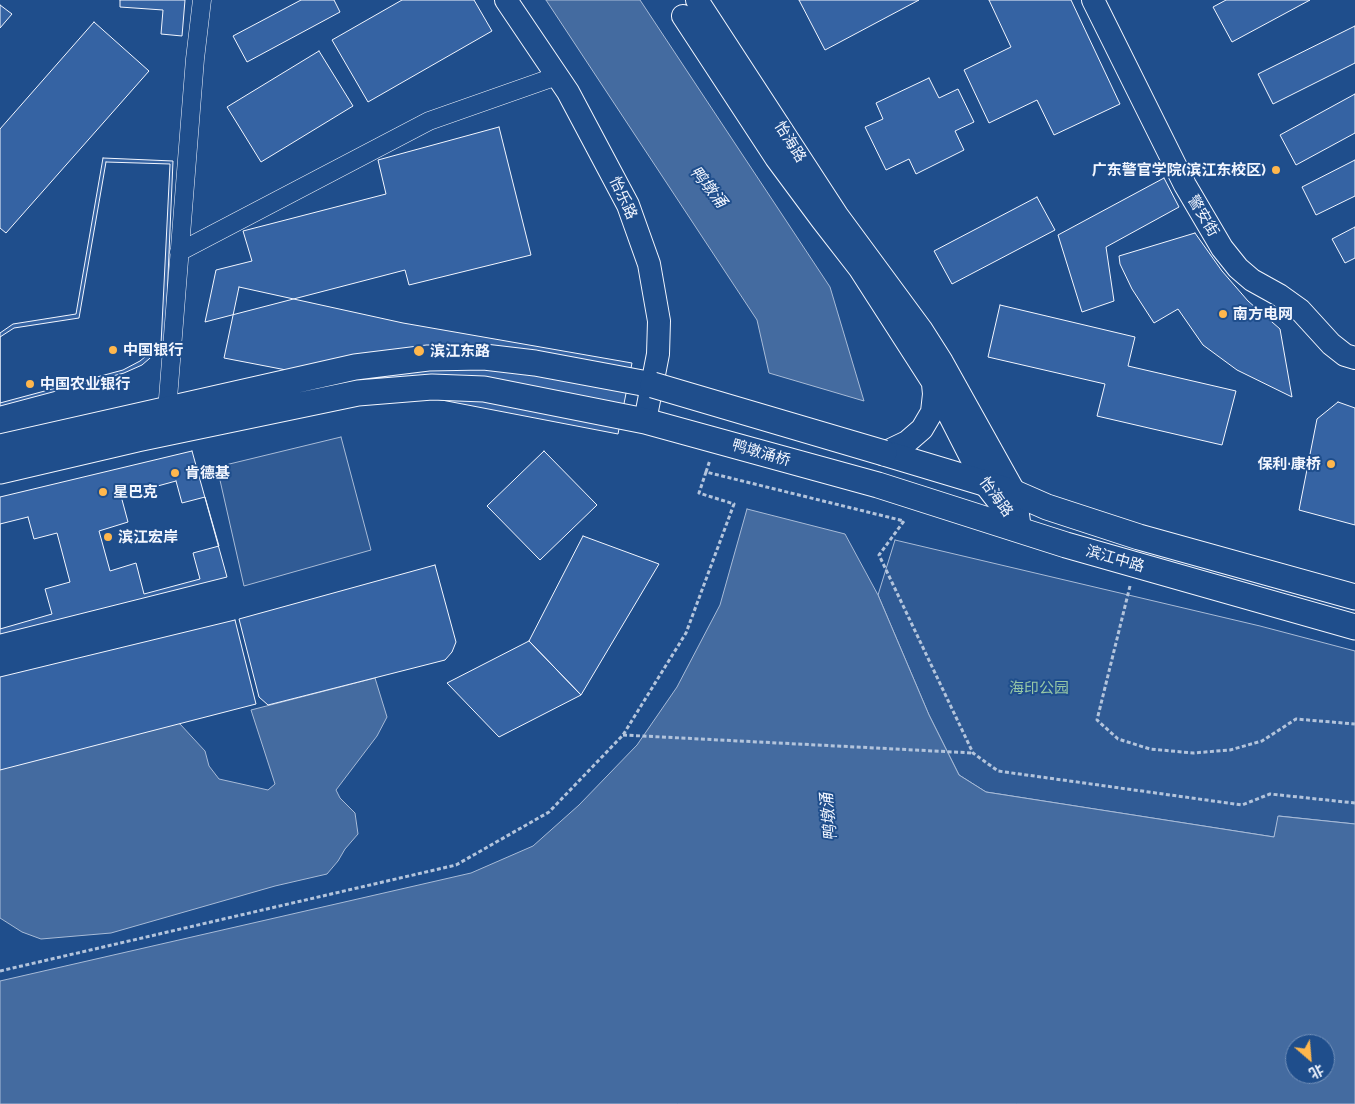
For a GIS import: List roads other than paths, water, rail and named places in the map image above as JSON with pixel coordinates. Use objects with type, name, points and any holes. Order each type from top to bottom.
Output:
[{"type":"main road","points":[[0,447],[355,367],[428,358],[484,357],[536,363],[653,385],[884,453]]},
{"type":"main road","points":[[0,471],[137,439],[358,393],[423,388],[484,389],[645,421]]},
{"type":"main road","name":"鸭墩涌桥","points":[[645,421],[878,485]]},
{"type":"main road","name":"滨江中路","points":[[884,453],[1015,493],[1048,507],[1139,537],[1355,597]]},
{"type":"main road","name":"滨江中路","points":[[878,485],[1066,545],[1355,627]]},
{"type":"street","points":[[168,410],[195,58],[202,0]]},
{"type":"street","name":"怡乐路","points":[[506,0],[568,92],[628,205],[649,264],[659,321],[658,354],[645,421]]},
{"type":"street","name":"警安街","points":[[1093,0],[1180,177],[1222,248],[1238,268],[1252,280],[1279,295],[1300,310],[1331,344],[1344,355],[1355,358]]},
{"type":"street","name":"怡海路","points":[[694,4],[776,158],[860,269],[932,381],[984,483],[1020,530]]},
{"type":"street","name":"怡海路","points":[[694,4],[837,216],[922,329],[1015,493],[1020,530]]},
{"type":"street","points":[[179,252],[429,121],[557,76]]},
{"type":"street","points":[[884,453],[907,442],[922,429],[932,412],[934,394],[932,381]]},
{"type":"water","name":"鸭墩涌","points":[[546,0],[640,0],[830,287],[864,401],[769,373],[757,320]]},
{"type":"water","name":"鸭墩涌","points":[[747,509],[845,534],[878,595],[929,715],[959,775],[986,792],[1274,837],[1278,816],[1355,824],[1355,1104],[0,1104],[0,981],[471,873],[533,846],[579,805],[637,745],[677,687],[720,605]]},
{"type":"water","points":[[375,678],[387,717],[377,736],[336,790],[340,798],[355,813],[358,834],[327,874],[275,886],[111,933],[41,939],[22,932],[0,918],[0,724],[137,707],[180,724],[205,751],[209,766],[219,779],[268,790],[275,784],[251,710]]},
{"type":"place","name":"广东警官学院(滨江东校区)","points":[[1276,170]]},
{"type":"place","name":"南方电网","points":[[1223,314]]},
{"type":"place","name":"中国银行","points":[[113,350]]},
{"type":"place","name":"滨江东路","points":[[419,351]]},
{"type":"place","name":"中国农业银行","points":[[30,384]]},
{"type":"place","name":"保利·康桥","points":[[1331,464]]},
{"type":"place","name":"肯德基","points":[[175,473]]},
{"type":"place","name":"星巴克","points":[[103,492]]},
{"type":"place","name":"滨江宏岸","points":[[108,537]]},
{"type":"park label","name":"海印公园","points":[[1039,688]]}]
